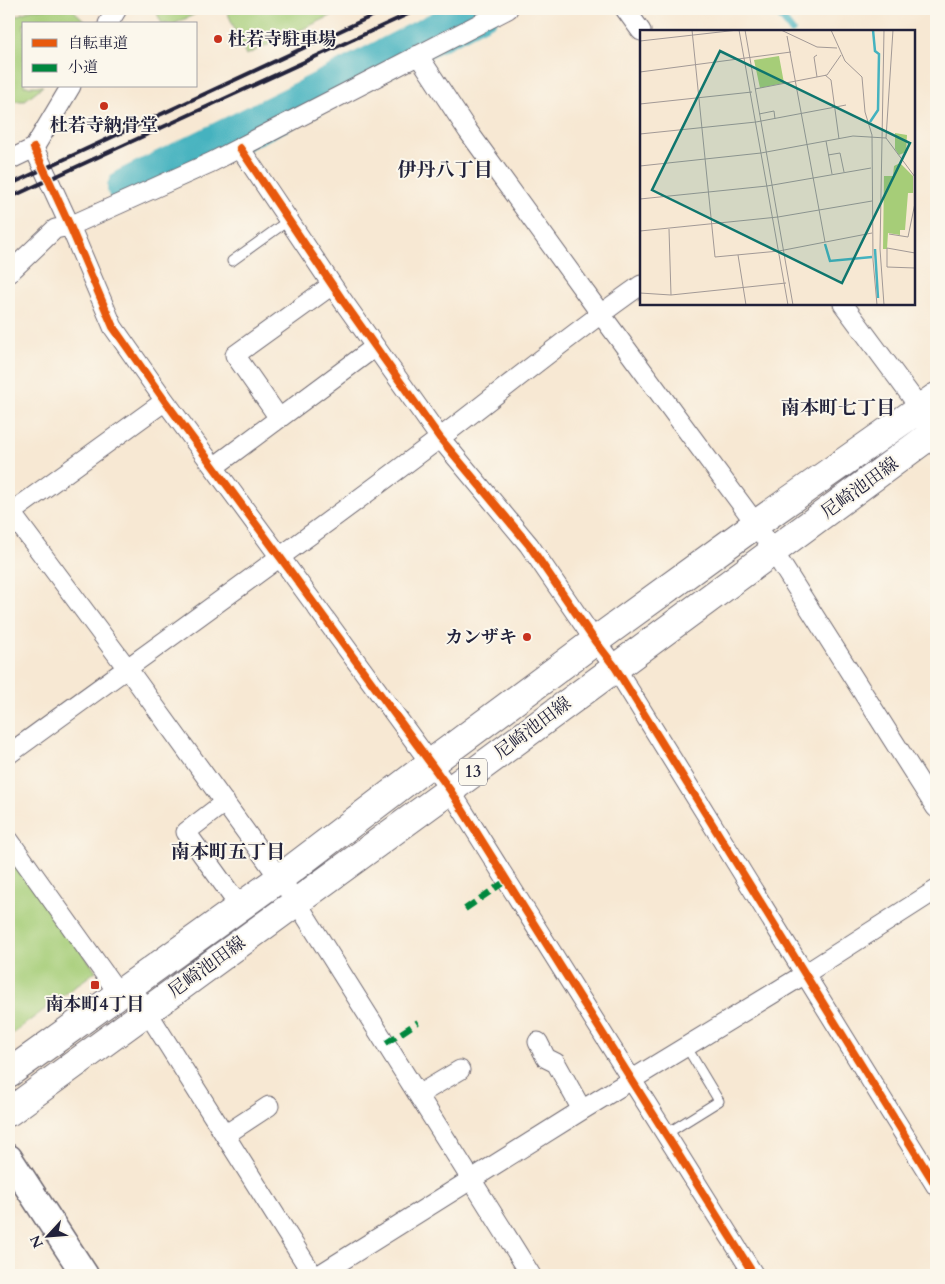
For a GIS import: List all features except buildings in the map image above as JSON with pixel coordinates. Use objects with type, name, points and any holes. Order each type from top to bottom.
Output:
[{"type":"main road","name":"尼崎池田線","points":[[9,1073],[280,878],[595,641],[756,524],[931,411]]},
{"type":"main road","name":"尼崎池田線","points":[[9,1112],[450,790],[936,431]]},
{"type":"street","points":[[109,22],[117,9]]},
{"type":"street","points":[[9,273],[55,229],[70,226],[212,162],[508,9]]},
{"type":"street","points":[[625,9],[640,30]]},
{"type":"street","points":[[418,55],[468,131],[756,524],[936,808]]},
{"type":"street","points":[[9,160],[34,148],[70,88]]},
{"type":"street","points":[[34,148],[70,226],[113,328],[450,790],[754,1275]]},
{"type":"street","points":[[240,148],[440,438],[530,545],[614,668],[936,1186]]},
{"type":"street","points":[[279,418],[235,355],[332,284]]},
{"type":"street","points":[[9,754],[440,438],[600,313],[640,286]]},
{"type":"street","points":[[844,305],[931,411]]},
{"type":"street","points":[[214,467],[376,347]]},
{"type":"street","points":[[165,401],[9,512],[127,668],[296,901],[531,1275]]},
{"type":"street","points":[[225,802],[186,832],[240,907]]},
{"type":"street","points":[[9,840],[125,990],[147,1011],[313,1275]]},
{"type":"street","points":[[319,1275],[582,1110],[805,974],[936,890]]},
{"type":"street","points":[[538,1042],[546,1058],[556,1063],[582,1110]]},
{"type":"street","points":[[418,1095],[460,1070]]},
{"type":"street","points":[[225,1135],[269,1106]]},
{"type":"street","points":[[9,1158],[85,1275]]},
{"type":"lane","points":[[232,261],[289,220]]},
{"type":"lane","points":[[666,1134],[719,1101],[686,1046]]},
{"type":"green space","points":[[33,9],[72,9],[86,22],[22,22],[22,88],[40,88],[24,101],[9,101],[9,19]]},
{"type":"green space","points":[[155,9],[206,9],[178,22],[161,22]]},
{"type":"green space","points":[[226,9],[346,9],[246,55]]},
{"type":"green space","points":[[9,853],[96,971],[9,1036]]},
{"type":"waterway","points":[[127,188],[297,104],[482,9]]},
{"type":"waterway","points":[[775,9],[791,30]]},
{"type":"railway","points":[[9,185],[387,9]]},
{"type":"railway","points":[[9,198],[419,9]]},
{"type":"marked path","points":[[465,909],[507,880]]},
{"type":"marked path","points":[[386,1043],[418,1022]]},
{"type":"cycle path","points":[[34,148],[113,327],[165,401],[450,790],[754,1275]]},
{"type":"cycle path","points":[[240,148],[343,301],[440,438],[529,545],[615,667],[936,1186]]},
{"type":"place","name":"杜若寺駐車場","points":[[218,39]]},
{"type":"place","name":"杜若寺納骨堂","points":[[104,106]]},
{"type":"place","name":"カンザキ","points":[[527,637]]},
{"type":"place","name":"南本町4丁目","points":[[95,985]]},
{"type":"district","name":"伊丹八丁目","points":[[445,170]]},
{"type":"district","name":"南本町七丁目","points":[[838,408]]},
{"type":"district","name":"南本町五丁目","points":[[228,852]]}]
